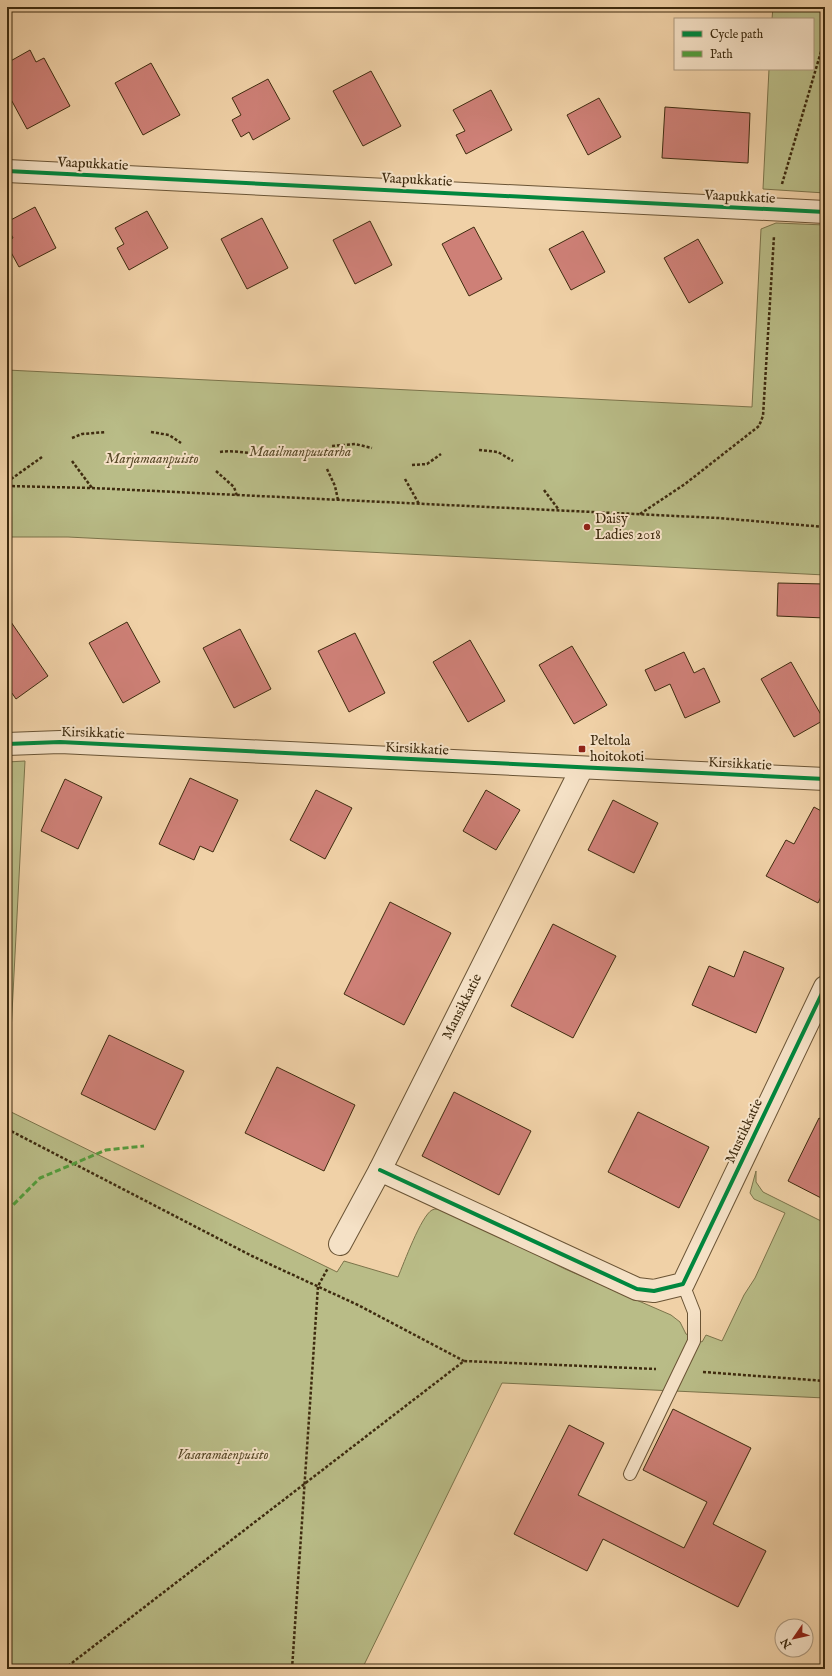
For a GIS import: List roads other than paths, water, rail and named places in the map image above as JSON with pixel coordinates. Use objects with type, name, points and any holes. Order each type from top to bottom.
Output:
[{"type":"street","name":"Vaapukkatie","points":[[7,171],[825,212]]},
{"type":"street","name":"Kirsikkatie","points":[[7,744],[60,742],[582,768],[825,778]]},
{"type":"street","name":"Mansikkatie","points":[[340,1244],[380,1170],[582,768]]},
{"type":"street","name":"Mustikkatie","points":[[683,1284],[825,987]]},
{"type":"street","points":[[380,1170],[637,1289],[654,1291],[683,1284]]},
{"type":"lane","points":[[630,1474],[694,1341],[694,1312],[683,1284]]},
{"type":"place","name":"Daisy Ladies 2018","points":[[587,527]]},
{"type":"place","name":"Peltola hoitokoti","points":[[582,749]]},
{"type":"park label","name":"Maailmanpuutarha","points":[[300,452]]},
{"type":"park label","name":"Marjamaanpuisto","points":[[152,459]]},
{"type":"park label","name":"Vasaramäenpuisto","points":[[223,1455]]}]
